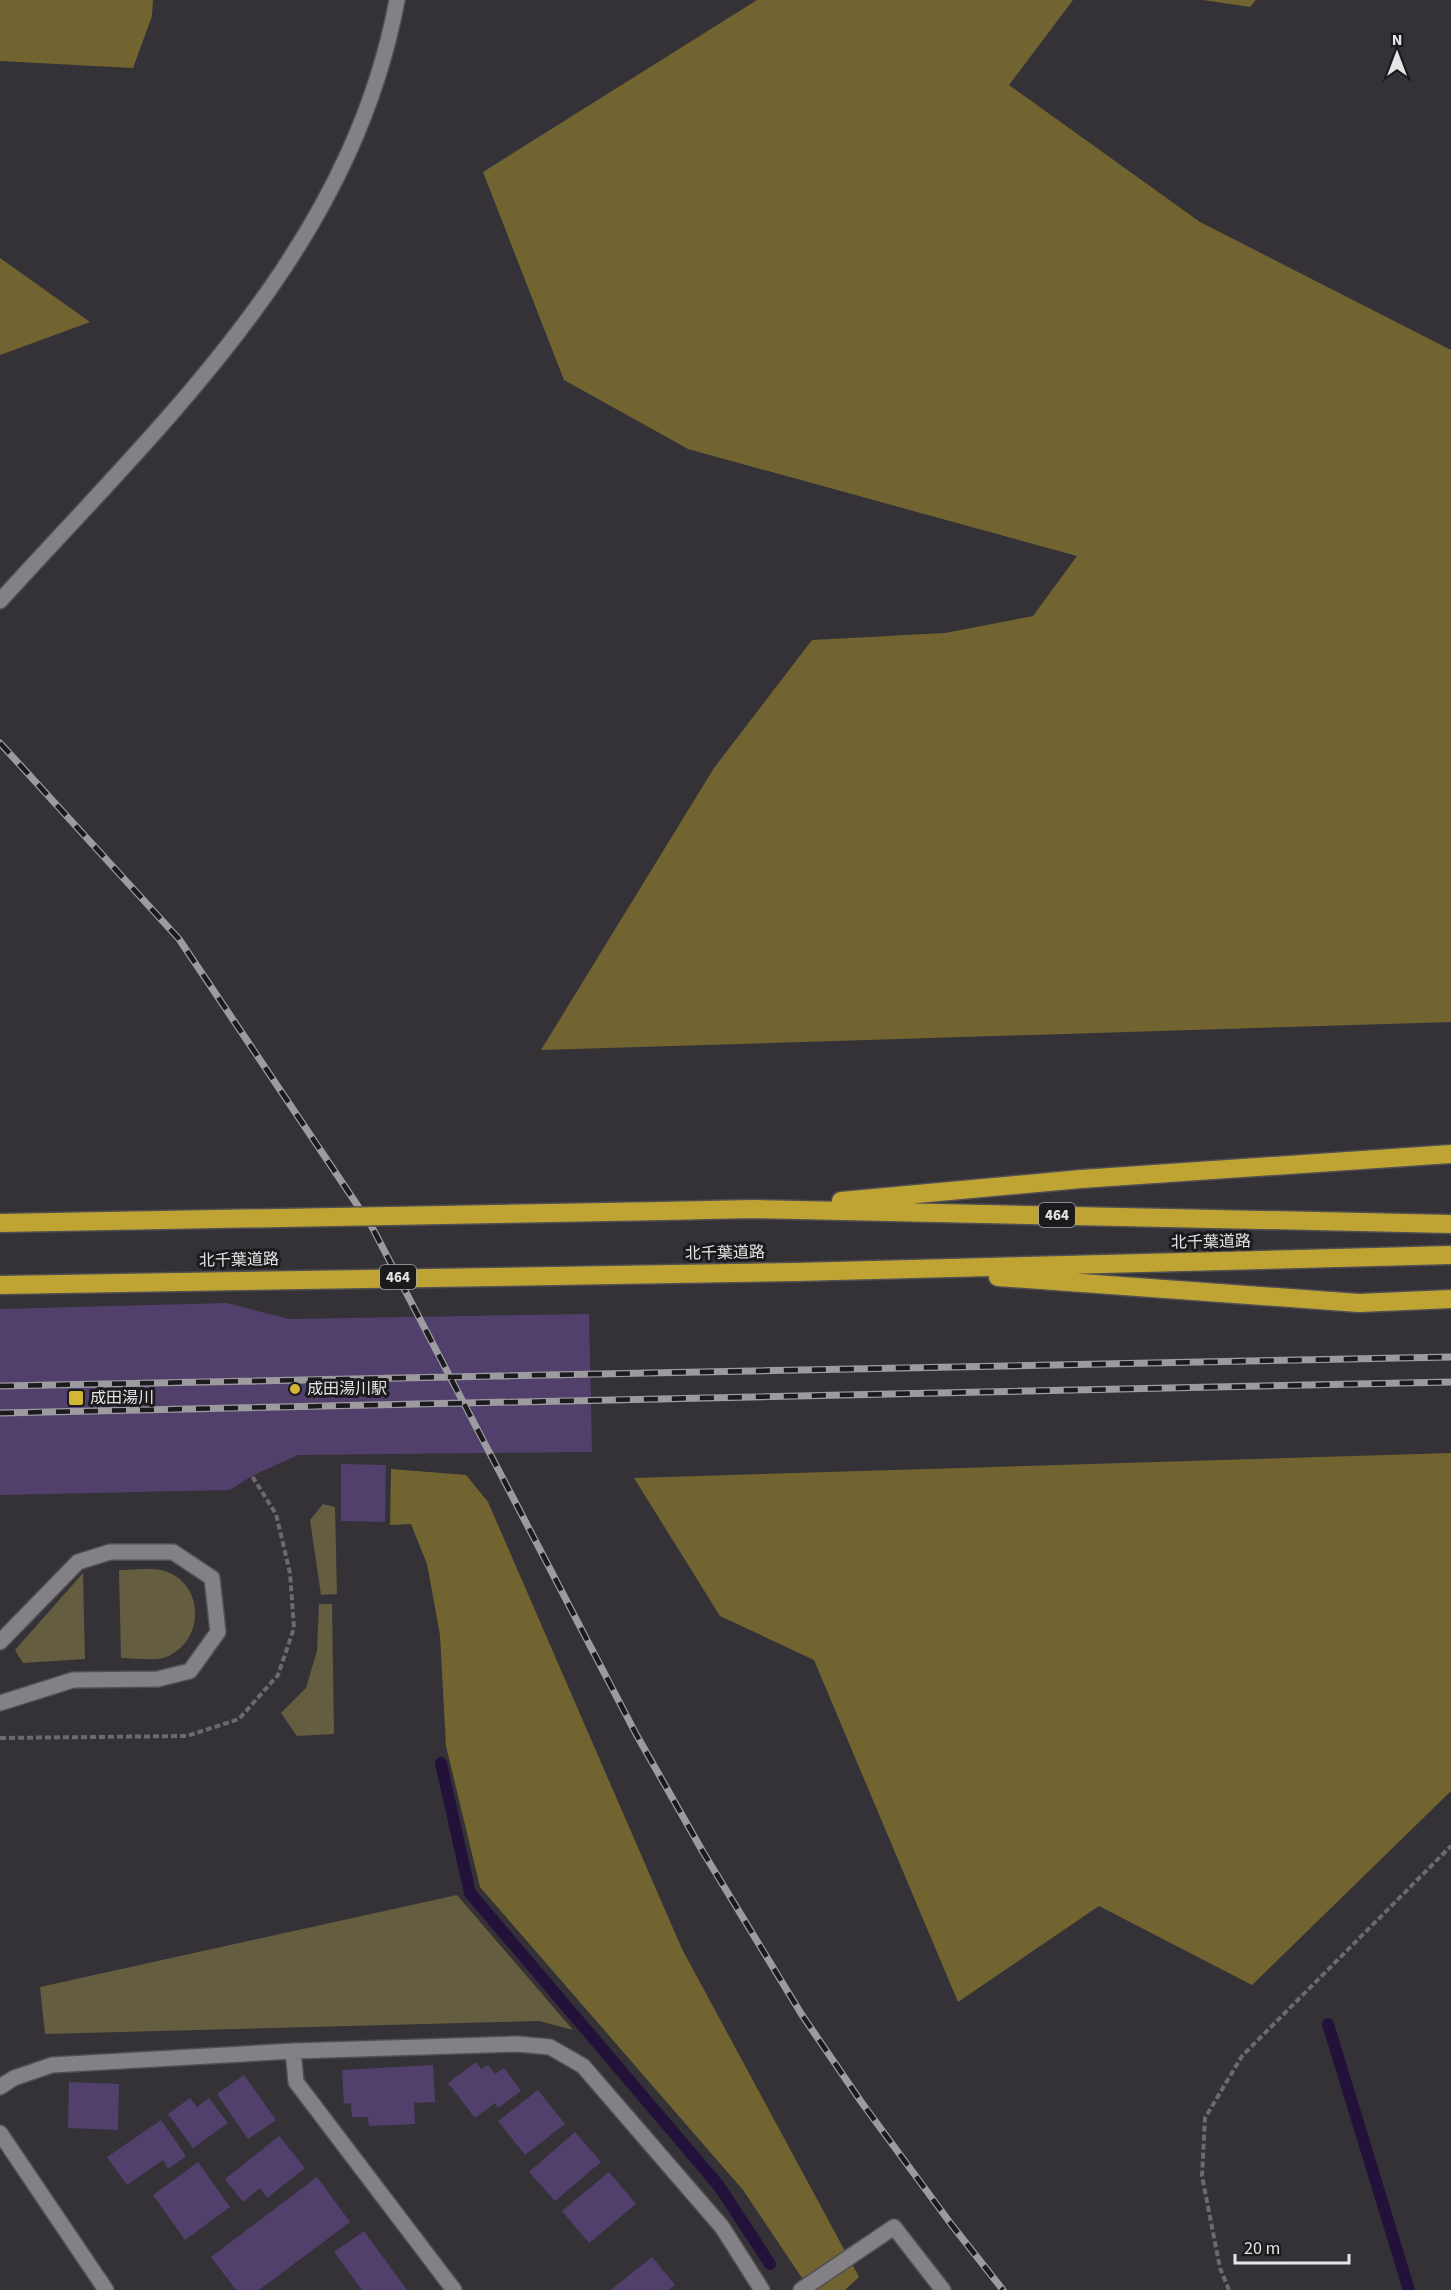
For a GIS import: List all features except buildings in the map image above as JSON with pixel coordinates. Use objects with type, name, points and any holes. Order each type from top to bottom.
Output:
[{"type":"highway","points":[[753,1209],[1081,1179],[1451,1154]]},
{"type":"highway","name":"北千葉道路","points":[[0,1223],[753,1209],[1451,1224]]},
{"type":"highway","name":"北千葉道路","points":[[0,1285],[796,1272],[1451,1255]]},
{"type":"highway","points":[[889,1270],[1359,1303],[1451,1299]]},
{"type":"street","points":[[0,601],[201,380],[266,298],[315,222],[354,145],[390,40],[398,0]]},
{"type":"street","points":[[0,1642],[78,1562],[110,1552],[173,1552],[212,1578],[218,1632],[190,1671],[158,1678],[73,1680],[0,1703]]},
{"type":"street","points":[[0,2087],[14,2078],[52,2065],[293,2051],[517,2044],[550,2048],[583,2066],[591,2075],[722,2227],[762,2290]]},
{"type":"street","points":[[293,2051],[296,2082],[454,2290]]},
{"type":"street","points":[[0,2133],[106,2290]]},
{"type":"street","points":[[801,2290],[894,2227],[943,2290]]},
{"type":"path","points":[[1229,2290],[1220,2268],[1202,2176],[1205,2118],[1242,2056],[1451,1846]]},
{"type":"shaded area","points":[[0,0],[153,0],[152,16],[133,68],[0,61]]},
{"type":"shaded area","points":[[757,0],[1073,0],[1009,85],[1200,222],[1451,350],[1451,1022],[541,1050],[714,768],[812,640],[945,633],[1033,616],[1077,556],[688,449],[564,380],[483,172]]},
{"type":"shaded area","points":[[1203,0],[1256,0],[1250,7]]},
{"type":"shaded area","points":[[0,258],[90,322],[0,355]]},
{"type":"shaded area","points":[[1451,1453],[1451,1791],[1252,1985],[1099,1906],[958,2002],[814,1660],[720,1616],[634,1478]]},
{"type":"shaded area","points":[[391,1469],[466,1475],[488,1502],[682,1949],[859,2277],[845,2290],[810,2290],[743,2190],[480,1887],[446,1746],[440,1635],[427,1564],[411,1524],[390,1525]]},
{"type":"shaded area","points":[[323,1504],[335,1507],[337,1594],[321,1595],[310,1520]]},
{"type":"shaded area","points":[[119,1570],[165,1571],[179,1578],[188,1589],[194,1601],[193,1628],[187,1641],[177,1651],[158,1659],[121,1658]]},
{"type":"shaded area","points":[[83,1573],[85,1659],[23,1663],[15,1650]]},
{"type":"shaded area","points":[[319,1604],[332,1604],[334,1734],[297,1736],[281,1713],[306,1688],[317,1651]]},
{"type":"shaded area","points":[[457,1895],[573,2030],[539,2021],[45,2034],[40,1987]]},
{"type":"waterway","points":[[441,1763],[470,1893],[719,2186],[770,2264]]},
{"type":"waterway","points":[[1328,2024],[1409,2290]]},
{"type":"railway","points":[[0,743],[179,939],[372,1227],[636,1734],[703,1852],[802,2015],[862,2103],[1003,2290]]},
{"type":"railway","points":[[0,1386],[1451,1357]]},
{"type":"railway","points":[[0,1413],[1451,1382]]},
{"type":"place","name":"成田湯川駅","points":[[295,1389]]},
{"type":"place","name":"成田湯川","points":[[76,1398]]}]
